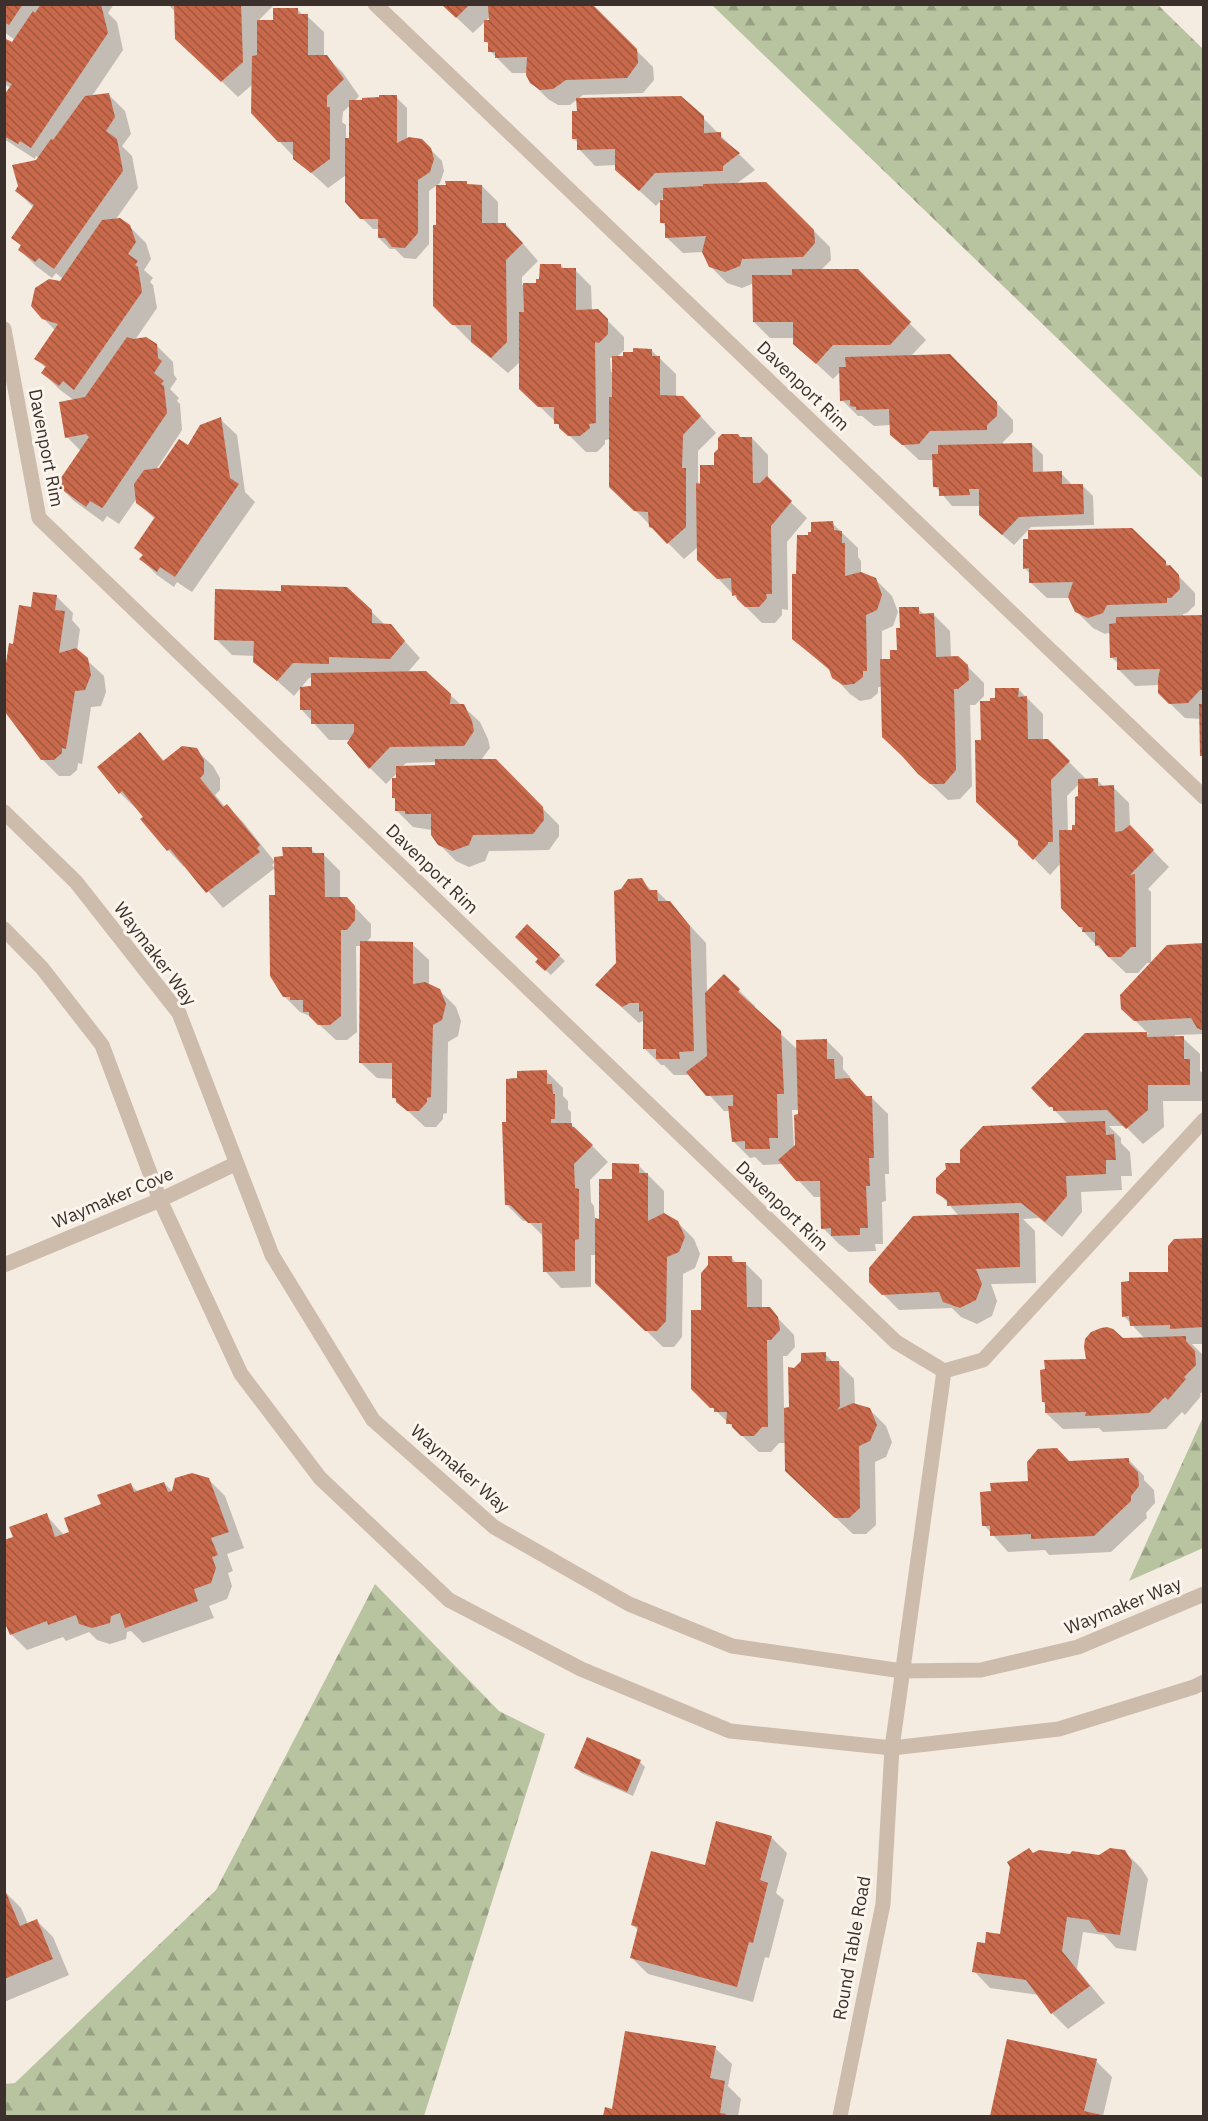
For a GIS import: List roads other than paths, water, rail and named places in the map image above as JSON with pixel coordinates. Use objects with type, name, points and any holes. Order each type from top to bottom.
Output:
[{"type":"street","name":"Davenport Rim","points":[[375,4],[1203,796]]},
{"type":"street","name":"Davenport Rim","points":[[4,329],[39,518],[896,1342],[944,1371]]},
{"type":"street","name":"Waymaker Way","points":[[4,812],[76,882],[179,1012],[235,1164],[272,1255],[373,1420],[494,1527],[629,1604],[732,1647],[902,1671],[981,1670],[1078,1647],[1203,1594]]},
{"type":"street","points":[[4,928],[42,968],[102,1045],[160,1200],[241,1374],[320,1478],[449,1600],[581,1669],[730,1731],[892,1748],[1059,1729],[1194,1687],[1203,1682]]},
{"type":"street","points":[[892,1748],[944,1371],[983,1360],[1203,1120]]},
{"type":"street","name":"Waymaker Cove","points":[[4,1265],[160,1200],[235,1164]]},
{"type":"street","name":"Round Table Road","points":[[840,2116],[883,1904],[892,1748]]}]
